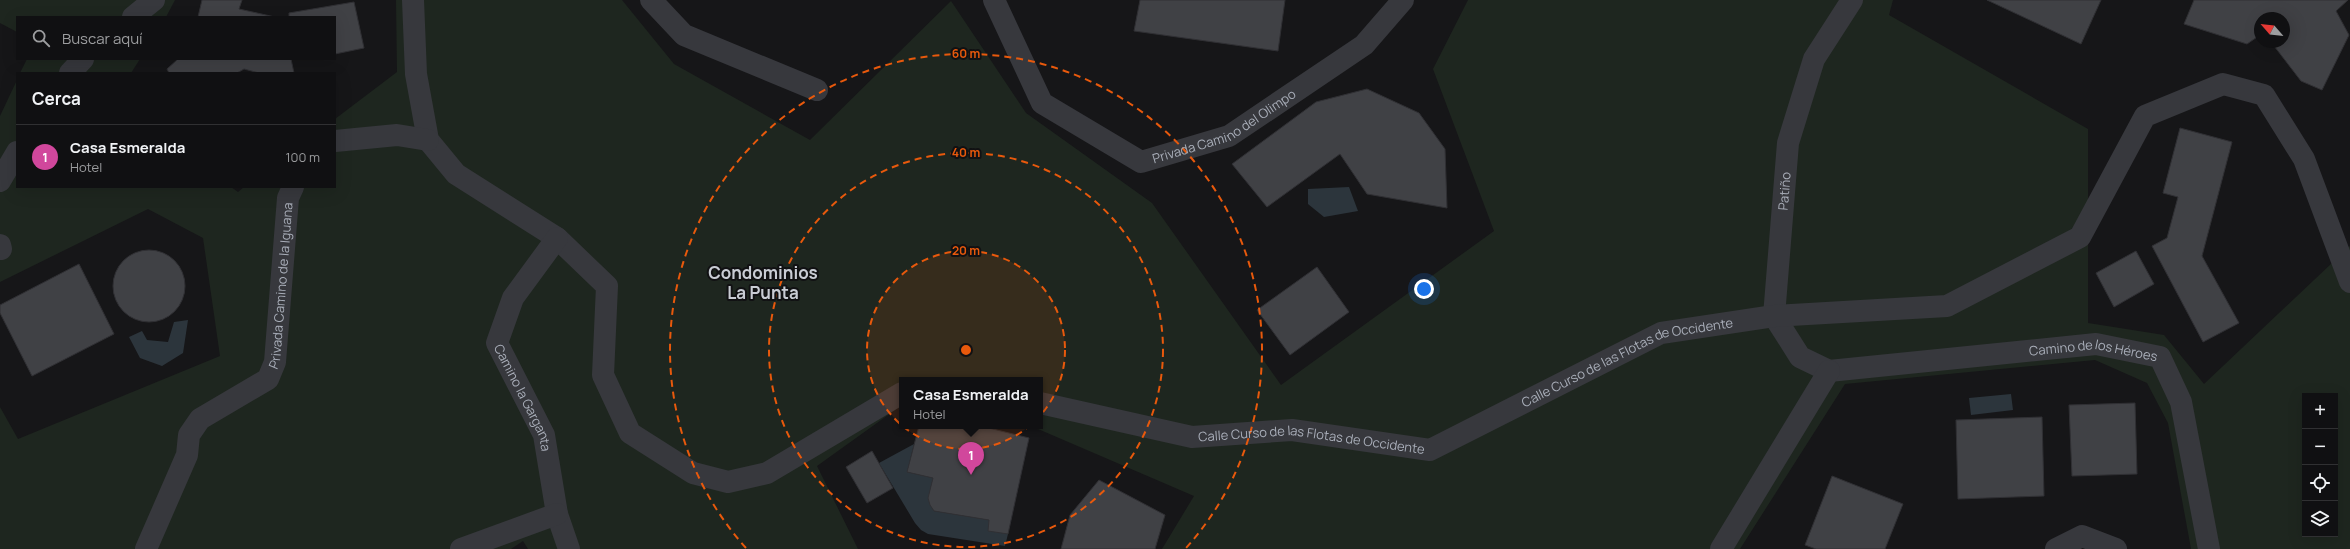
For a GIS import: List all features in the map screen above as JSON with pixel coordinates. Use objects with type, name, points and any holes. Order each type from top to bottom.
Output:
[{"type":"street","points":[[134,16],[154,0]]},
{"type":"street","points":[[413,0],[416,74],[428,140],[456,174],[557,238],[607,286],[603,375],[630,433],[693,473],[728,482],[767,473],[899,395]]},
{"type":"street","points":[[651,0],[684,35],[817,90]]},
{"type":"street","name":"Privada Camino del Olimpo","points":[[994,0],[1042,104],[1141,162],[1229,136],[1364,45],[1403,0]]},
{"type":"street","name":"Patiño","points":[[1774,316],[1788,143],[1814,59],[1852,0]]},
{"type":"street","points":[[71,72],[82,60]]},
{"type":"street","name":"Calle Curso de las Flotas de Occidente","points":[[1043,404],[1192,437],[1292,430],[1430,450],[1661,332],[1774,316],[1947,306],[1954,303],[2080,237],[2145,116],[2223,84],[2264,95],[2304,159],[2350,282]]},
{"type":"street","points":[[336,141],[397,135],[428,140]]},
{"type":"street","points":[[0,181],[16,154]]},
{"type":"street","name":"Privada Camino de la Iguana","points":[[146,549],[187,455],[189,435],[192,430],[200,419],[268,379],[275,362],[288,198],[293,188]]},
{"type":"street","name":"Camino la Garganta","points":[[557,238],[513,298],[497,343],[544,435],[556,514],[569,549]]},
{"type":"street","points":[[1721,549],[1829,371],[1800,357],[1774,316]]},
{"type":"street","name":"Camino de los Héroes","points":[[1829,371],[2096,344],[2160,357],[2181,402],[2209,549]]},
{"type":"street","points":[[461,549],[556,514]]},
{"type":"street","points":[[2056,549],[2082,536],[2116,549]]},
{"type":"shaded area","points":[[0,0],[175,0],[167,16],[16,16],[16,31],[0,23]]},
{"type":"shaded area","points":[[396,0],[622,0],[674,64],[810,140],[951,1],[1026,113],[1152,203],[1281,385],[1494,231],[1433,69],[1468,0],[1893,0],[1889,15],[2088,129],[2088,323],[2164,335],[2204,384],[2350,246],[2350,549],[2191,549],[2168,423],[2147,383],[2095,360],[1845,384],[1740,549],[1162,549],[1194,496],[1038,429],[1043,429],[1043,377],[899,377],[899,407],[817,466],[858,549],[528,549],[523,541],[511,549],[0,549],[0,407],[18,439],[220,356],[203,238],[148,209],[0,282],[0,116],[16,82],[16,188],[232,188],[238,192],[243,188],[336,188],[336,118],[397,72]]},
{"type":"shaded area","points":[[26,60],[139,60],[132,72],[20,72]]},
{"type":"shaded area","points":[[1349,187],[1358,211],[1324,217],[1308,204],[1308,189]]},
{"type":"shaded area","points":[[188,320],[183,353],[162,366],[140,358],[129,337],[142,331],[147,340],[168,342],[174,322]]},
{"type":"shaded area","points":[[2011,394],[2013,410],[1971,415],[1969,398]]},
{"type":"shaded area","points":[[914,444],[907,472],[933,478],[929,499],[934,511],[989,520],[1008,534],[1005,546],[928,534],[921,530],[915,523],[879,463]]},
{"type":"building","points":[[202,0],[242,0],[239,9],[270,16],[198,16]]},
{"type":"building","points":[[1140,0],[1285,0],[1278,51],[1134,31]]},
{"type":"building","points":[[1987,0],[2101,0],[2081,44]]},
{"type":"building","points":[[2194,0],[2348,0],[2336,11],[2349,35],[2322,90],[2301,81],[2276,48],[2290,48],[2290,12],[2254,12],[2254,39],[2247,44],[2184,24]]},
{"type":"building","points":[[354,2],[364,48],[336,54],[336,16],[289,16],[289,13]]},
{"type":"building","points":[[177,60],[291,60],[294,72],[255,72],[244,69],[239,72],[168,72],[167,69]]},
{"type":"building","points":[[1367,89],[1419,113],[1445,149],[1447,208],[1367,194],[1340,154],[1267,207],[1232,164],[1316,102]]},
{"type":"building","points":[[2180,128],[2232,142],[2202,256],[2239,323],[2203,342],[2152,246],[2167,238],[2178,197],[2163,193]]},
{"type":"building","points":[[149,250],[169,256],[179,266],[185,286],[179,306],[169,316],[149,322],[129,316],[119,306],[113,286],[119,266],[129,256]]},
{"type":"building","points":[[2136,251],[2154,284],[2114,307],[2096,273]]},
{"type":"building","points":[[79,264],[114,334],[32,376],[0,313],[0,305]]},
{"type":"building","points":[[1317,267],[1349,312],[1290,355],[1257,310]]},
{"type":"building","points":[[2135,403],[2137,474],[2072,476],[2069,405]]},
{"type":"building","points":[[2042,417],[2044,496],[1958,499],[1956,420]]},
{"type":"building","points":[[918,429],[993,429],[1029,438],[1008,534],[988,531],[989,520],[934,511],[928,498],[933,478],[907,472]]},
{"type":"building","points":[[872,451],[893,488],[867,503],[846,467]]},
{"type":"building","points":[[1832,476],[1903,504],[1885,549],[1816,549],[1805,545]]},
{"type":"building","points":[[1099,480],[1165,515],[1155,549],[1061,549],[1070,515]]},
{"type":"place","name":"Casa Esmeralda","points":[[971,475]]},
{"type":"district","name":"Condominios La Punta","points":[[763,282]]}]
